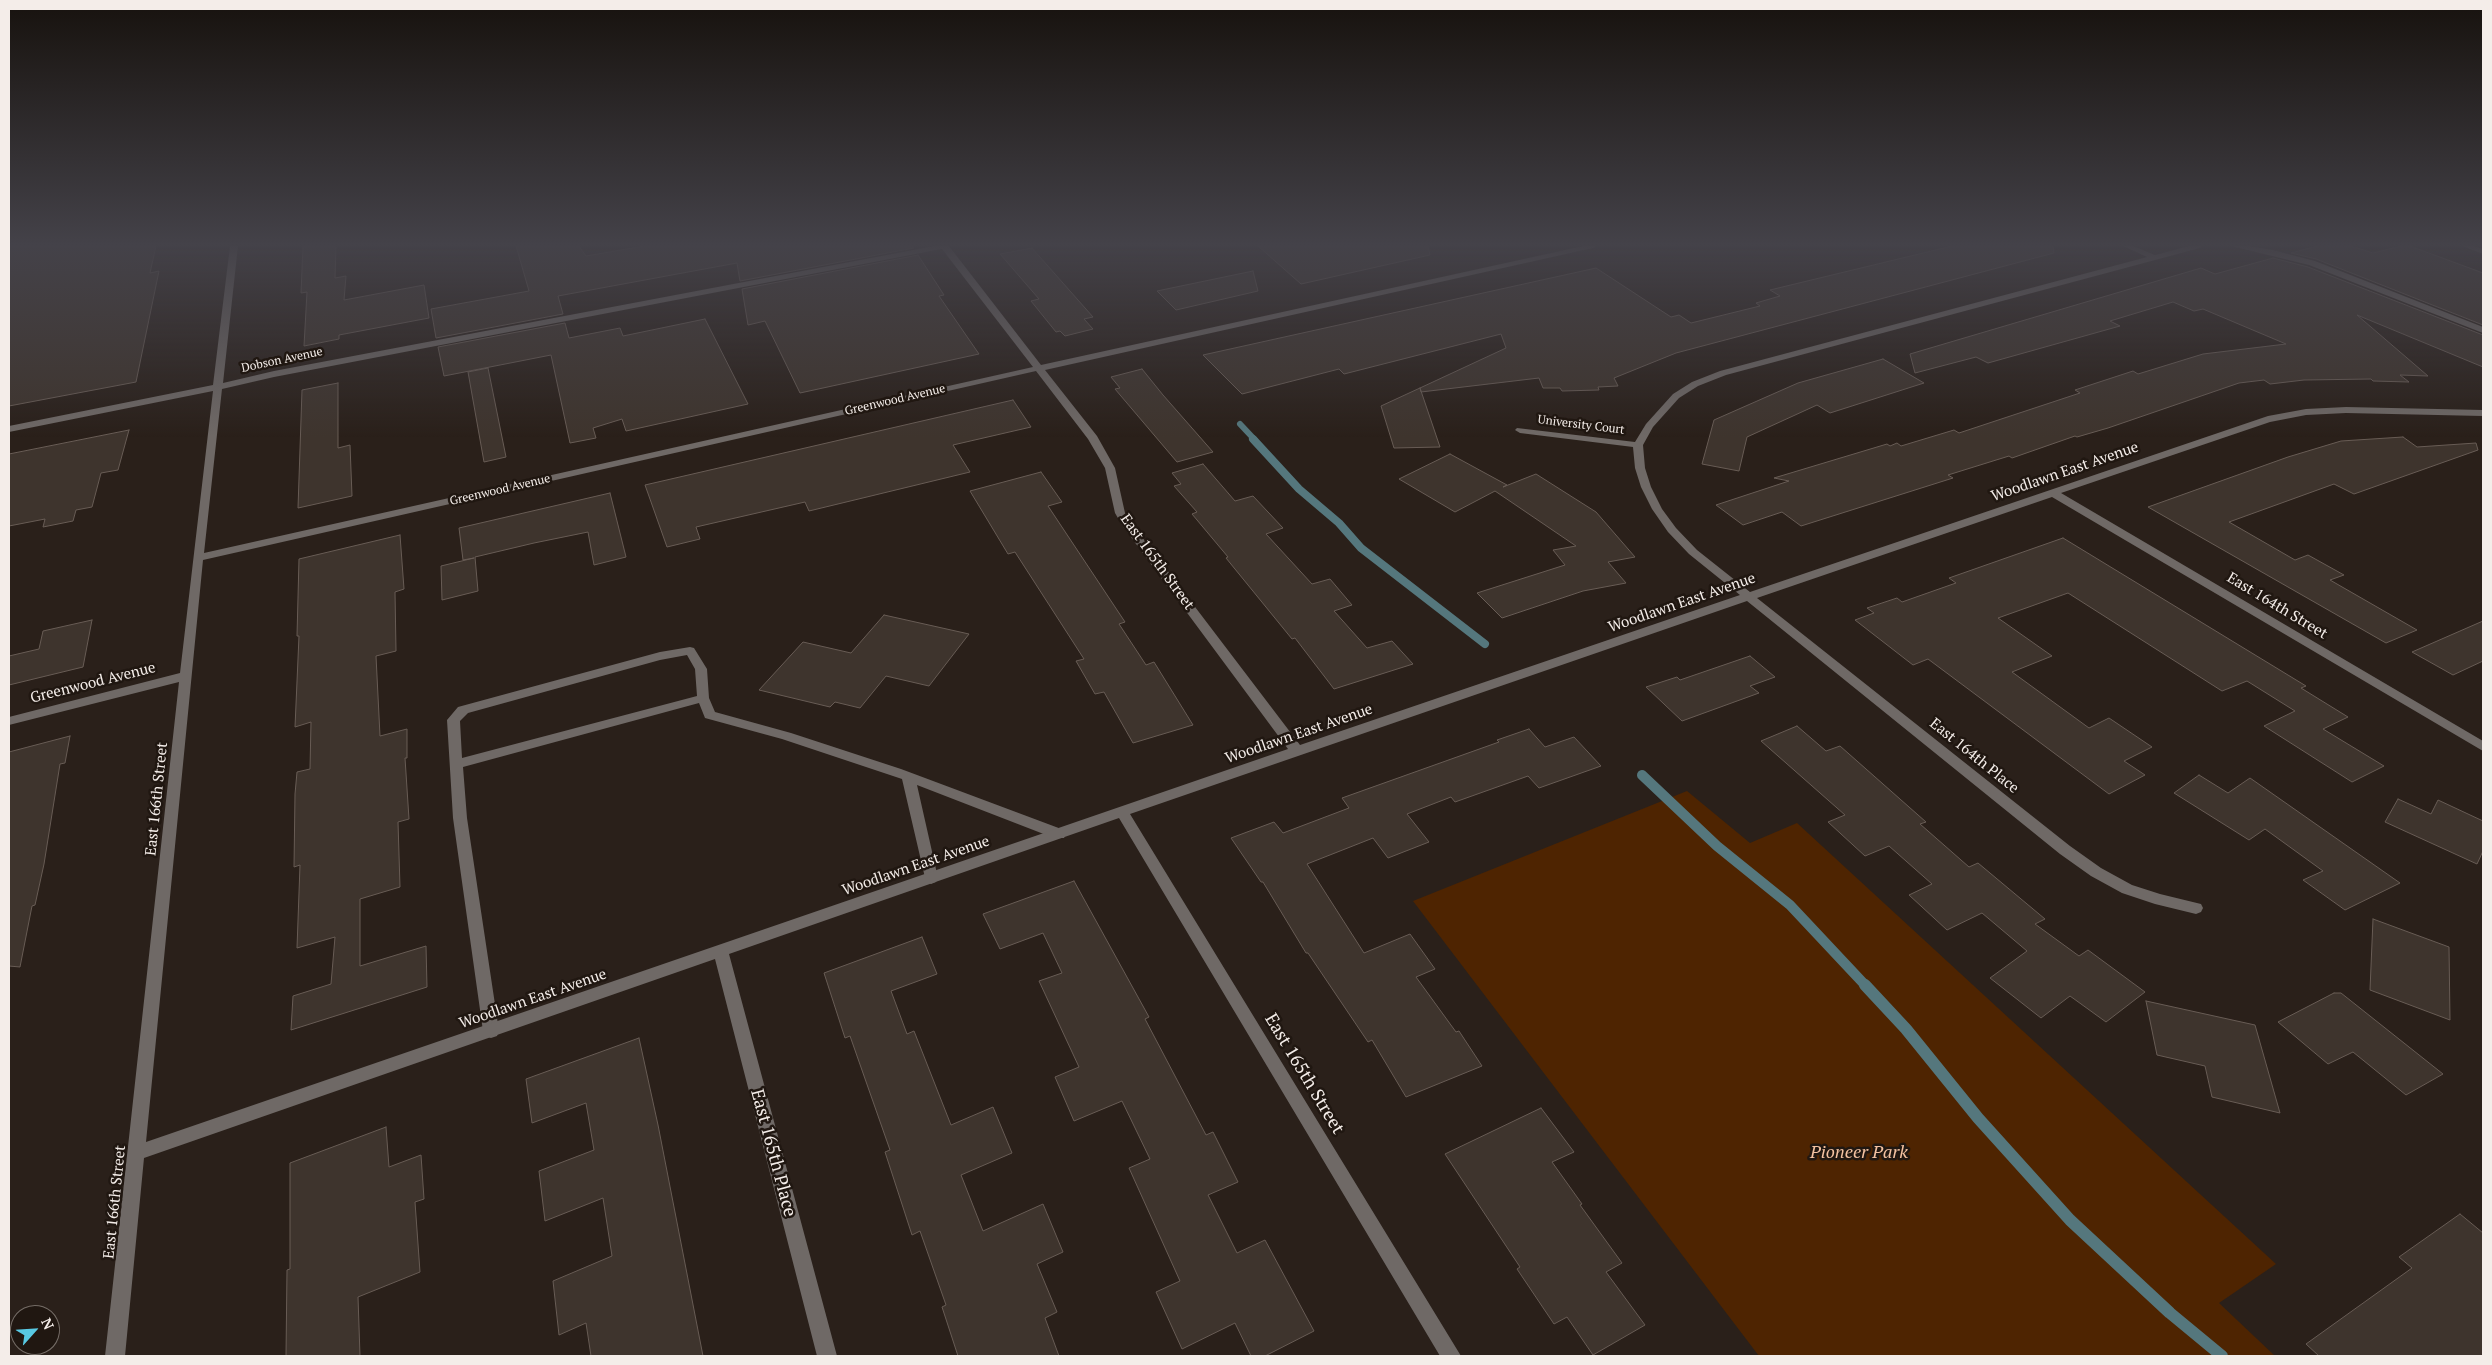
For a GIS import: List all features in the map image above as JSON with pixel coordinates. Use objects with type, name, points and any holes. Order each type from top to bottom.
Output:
[{"type":"street","name":"East 166th Street","points":[[115,1356],[185,676],[226,310]]},
{"type":"street","name":"Dobson Avenue","points":[[9,429],[274,374],[611,310]]},
{"type":"street","name":"East 165th Street","points":[[993,310],[1103,452],[1110,468],[1120,514],[1127,525],[1297,751]]},
{"type":"street","name":"Greenwood Avenue","points":[[198,558],[1303,310]]},
{"type":"street","points":[[1638,445],[1649,426],[1676,396],[1696,384],[1722,373],[1955,310]]},
{"type":"street","points":[[2431,310],[2483,330]]},
{"type":"street","name":"Woodlawn East Avenue","points":[[137,1153],[1297,751],[2268,420],[2297,414],[2346,410],[2483,413]]},
{"type":"street","name":"University Court","points":[[1520,430],[1638,445]]},
{"type":"street","name":"East 164th Place","points":[[1638,445],[1640,468],[1646,488],[1662,516],[1693,552],[2065,850],[2096,872],[2127,889],[2160,900],[2196,908]]},
{"type":"street","name":"East 164th Street","points":[[2053,492],[2483,747]]},
{"type":"street","points":[[491,1031],[460,818],[453,720],[463,710],[660,656],[690,651],[702,669],[703,698],[710,715],[786,736],[908,777],[1058,834]]},
{"type":"street","name":"Greenwood Avenue","points":[[9,721],[185,676]]},
{"type":"street","points":[[456,764],[703,698]]},
{"type":"street","points":[[908,777],[931,878]]},
{"type":"street","name":"East 165th Street","points":[[1122,812],[1451,1356]]},
{"type":"street","name":"East 165th Place","points":[[720,950],[827,1356]]},
{"type":"green space","name":"Pioneer Park","points":[[1687,791],[1750,843],[1797,823],[2276,1264],[2219,1303],[2275,1356],[1759,1356],[1413,901]]},
{"type":"building","points":[[9,310],[151,310],[136,382],[9,406]]},
{"type":"building","points":[[306,310],[428,310],[429,318],[339,335],[339,339],[304,346]]},
{"type":"building","points":[[431,310],[562,310],[563,314],[436,338]]},
{"type":"building","points":[[745,310],[948,310],[979,354],[800,393],[765,321],[748,325]]},
{"type":"building","points":[[1038,310],[1087,310],[1093,317],[1084,319],[1093,329],[1065,336],[1060,331],[1056,332]]},
{"type":"building","points":[[1408,310],[1660,310],[1671,317],[1679,315],[1691,323],[1745,310],[1840,310],[1676,353],[1614,378],[1618,386],[1598,387],[1599,390],[1562,391],[1560,388],[1543,388],[1539,378],[1421,392],[1420,388],[1506,348],[1501,334],[1344,374],[1339,369],[1242,394],[1203,355]]},
{"type":"building","points":[[2060,310],[2147,310],[2110,321],[2120,326],[1988,363],[1976,357],[1915,373],[1910,354]]},
{"type":"building","points":[[2205,310],[2418,310],[2483,335],[2483,367],[2357,315],[2428,376],[2400,375],[2409,382],[2373,381],[2371,379],[2304,380],[2270,384],[2264,380],[2239,383],[2108,428],[2075,436],[2012,458],[2009,456],[1948,475],[1953,478],[1801,526],[1782,512],[1743,525],[1716,505],[1789,481],[1774,478],[1887,444],[1890,446],[1897,443],[1901,446],[1954,430],[1959,433],[2080,393],[2075,390],[2133,371],[2138,374],[2203,354],[2286,344]]},
{"type":"building","points":[[2444,310],[2483,310],[2483,325]]},
{"type":"building","points":[[705,319],[748,404],[626,431],[622,419],[593,428],[596,438],[570,443],[551,355],[444,376],[438,347],[565,323],[569,338],[620,328],[623,336]]},
{"type":"building","points":[[1883,359],[1924,383],[1830,413],[1817,405],[1747,437],[1739,471],[1702,464],[1714,420],[1798,383]]},
{"type":"building","points":[[488,368],[506,457],[484,462],[468,372]]},
{"type":"building","points":[[1142,369],[1213,452],[1177,462],[1115,389],[1120,388],[1111,377]]},
{"type":"building","points":[[338,383],[338,448],[350,445],[352,496],[298,508],[302,390]]},
{"type":"building","points":[[1420,388],[1440,447],[1394,448],[1381,406]]},
{"type":"building","points":[[1013,400],[1031,427],[953,445],[970,472],[809,511],[805,502],[696,527],[700,539],[667,547],[645,485]]},
{"type":"building","points":[[129,430],[118,470],[101,473],[92,507],[76,510],[73,521],[43,527],[45,519],[9,526],[9,454]]},
{"type":"building","points":[[2403,437],[2417,447],[2476,443],[2478,450],[2354,494],[2334,484],[2229,522],[2295,560],[2308,555],[2344,575],[2330,580],[2417,630],[2386,643],[2148,507],[2288,457],[2341,441]]},
{"type":"building","points":[[1450,454],[1507,485],[1503,487],[1536,474],[1596,512],[1635,557],[1608,562],[1626,583],[1583,591],[1502,618],[1477,593],[1565,565],[1553,550],[1576,546],[1495,491],[1455,512],[1399,479]]},
{"type":"building","points":[[1203,464],[1235,501],[1253,496],[1283,528],[1266,534],[1312,584],[1330,579],[1352,605],[1334,611],[1367,648],[1392,641],[1413,664],[1334,689],[1295,638],[1292,639],[1226,558],[1228,557],[1192,514],[1197,512],[1174,486],[1181,484],[1172,473]]},
{"type":"building","points":[[1041,472],[1062,502],[1048,506],[1125,622],[1119,624],[1146,665],[1154,662],[1193,725],[1133,743],[1104,692],[1095,694],[1076,661],[1084,659],[1015,552],[1008,554],[970,491]]},
{"type":"building","points":[[610,493],[626,557],[594,565],[588,532],[534,543],[475,557],[478,591],[442,600],[441,566],[474,558],[463,560],[459,528]]},
{"type":"building","points":[[400,535],[404,589],[395,592],[396,651],[376,656],[380,736],[407,729],[407,758],[405,758],[409,819],[398,822],[400,887],[360,899],[360,966],[426,946],[427,987],[291,1030],[293,996],[331,984],[335,937],[297,948],[300,865],[294,867],[295,794],[297,772],[310,769],[311,722],[295,727],[299,636],[297,636],[299,559]]},
{"type":"building","points":[[2063,538],[2306,686],[2301,688],[2348,717],[2323,729],[2384,766],[2352,782],[2264,726],[2295,711],[2247,681],[2222,691],[2068,593],[1998,618],[2052,656],[2012,672],[2089,728],[2109,718],[2152,747],[2124,761],[2145,775],[2109,794],[1928,659],[1913,665],[1855,620],[1874,613],[1867,608],[1897,598],[1902,602],[1956,583],[1949,578]]},
{"type":"building","points":[[884,615],[969,634],[929,686],[886,676],[860,708],[835,702],[830,707],[759,690],[803,642],[851,653]]},
{"type":"building","points":[[92,620],[83,667],[9,685],[9,656],[39,649],[43,631]]},
{"type":"building","points":[[2483,621],[2483,661],[2453,675],[2412,652]]},
{"type":"building","points":[[1750,656],[1775,677],[1750,686],[1759,693],[1682,721],[1646,687],[1677,677],[1680,680]]},
{"type":"building","points":[[1797,726],[1826,751],[1840,746],[1926,822],[1920,824],[1969,867],[1978,863],[2045,919],[2035,924],[2079,956],[2088,950],[2145,992],[2106,1022],[2070,996],[2041,1018],[1990,978],[2027,951],[1982,913],[1947,930],[1909,895],[1932,884],[1889,846],[1865,856],[1828,822],[1845,815],[1761,741]]},
{"type":"building","points":[[1529,729],[1545,747],[1574,737],[1601,766],[1539,788],[1528,776],[1455,802],[1451,797],[1407,814],[1429,842],[1388,858],[1373,838],[1307,864],[1364,953],[1410,934],[1435,969],[1416,977],[1456,1032],[1459,1031],[1482,1066],[1406,1097],[1372,1040],[1368,1042],[1308,953],[1306,953],[1263,882],[1261,882],[1231,838],[1274,822],[1283,833],[1349,808],[1342,798],[1499,742],[1497,740]]},
{"type":"building","points":[[70,736],[65,763],[60,764],[44,864],[35,905],[32,906],[20,967],[9,966],[9,752]]},
{"type":"building","points":[[2199,775],[2228,793],[2250,778],[2400,883],[2345,910],[2303,880],[2323,871],[2265,829],[2249,840],[2174,793]]},
{"type":"building","points":[[2398,799],[2431,814],[2438,800],[2483,821],[2483,851],[2477,864],[2385,822]]},
{"type":"building","points":[[1074,881],[1149,1017],[1145,1019],[1206,1135],[1213,1132],[1238,1182],[1208,1195],[1237,1253],[1265,1240],[1314,1331],[1265,1356],[1251,1356],[1235,1323],[1182,1349],[1156,1292],[1180,1281],[1129,1168],[1150,1159],[1122,1101],[1074,1121],[1055,1077],[1079,1067],[1039,981],[1062,973],[1043,933],[1000,949],[983,914]]},
{"type":"building","points":[[2373,919],[2449,947],[2450,1020],[2370,990]]},
{"type":"building","points":[[922,937],[937,974],[891,991],[907,1034],[914,1031],[951,1125],[993,1107],[1012,1153],[961,1175],[983,1231],[1043,1204],[1063,1252],[1037,1264],[1057,1312],[1045,1318],[1059,1356],[958,1356],[942,1307],[946,1305],[920,1231],[912,1235],[885,1152],[890,1150],[850,1036],[845,1038],[824,973]]},
{"type":"building","points":[[2334,993],[2341,993],[2443,1074],[2406,1095],[2353,1052],[2328,1064],[2278,1022]]},
{"type":"building","points":[[2146,1001],[2255,1025],[2280,1113],[2212,1097],[2205,1066],[2157,1055]]},
{"type":"building","points":[[639,1038],[703,1356],[591,1356],[586,1323],[559,1335],[553,1281],[612,1256],[603,1198],[545,1221],[539,1171],[594,1150],[586,1103],[532,1123],[526,1079]]},
{"type":"building","points":[[1541,1108],[1574,1152],[1552,1162],[1622,1263],[1606,1272],[1645,1325],[1593,1355],[1567,1317],[1554,1324],[1517,1269],[1520,1267],[1445,1154]]},
{"type":"building","points":[[386,1127],[389,1167],[421,1155],[424,1199],[415,1202],[420,1272],[358,1297],[360,1356],[286,1356],[287,1270],[290,1269],[290,1163]]},
{"type":"building","points":[[2460,1214],[2483,1233],[2483,1356],[2319,1356],[2306,1344],[2412,1268],[2399,1257]]},
{"type":"waterway","points":[[1240,424],[1255,440]]},
{"type":"waterway","points":[[1253,439],[1299,489],[1339,523],[1361,548],[1485,644]]},
{"type":"waterway","points":[[1642,775],[1717,846],[1790,905],[1866,986]]},
{"type":"waterway","points":[[1865,985],[1906,1029],[1978,1118],[2070,1220],[2170,1313],[2222,1356]]}]
